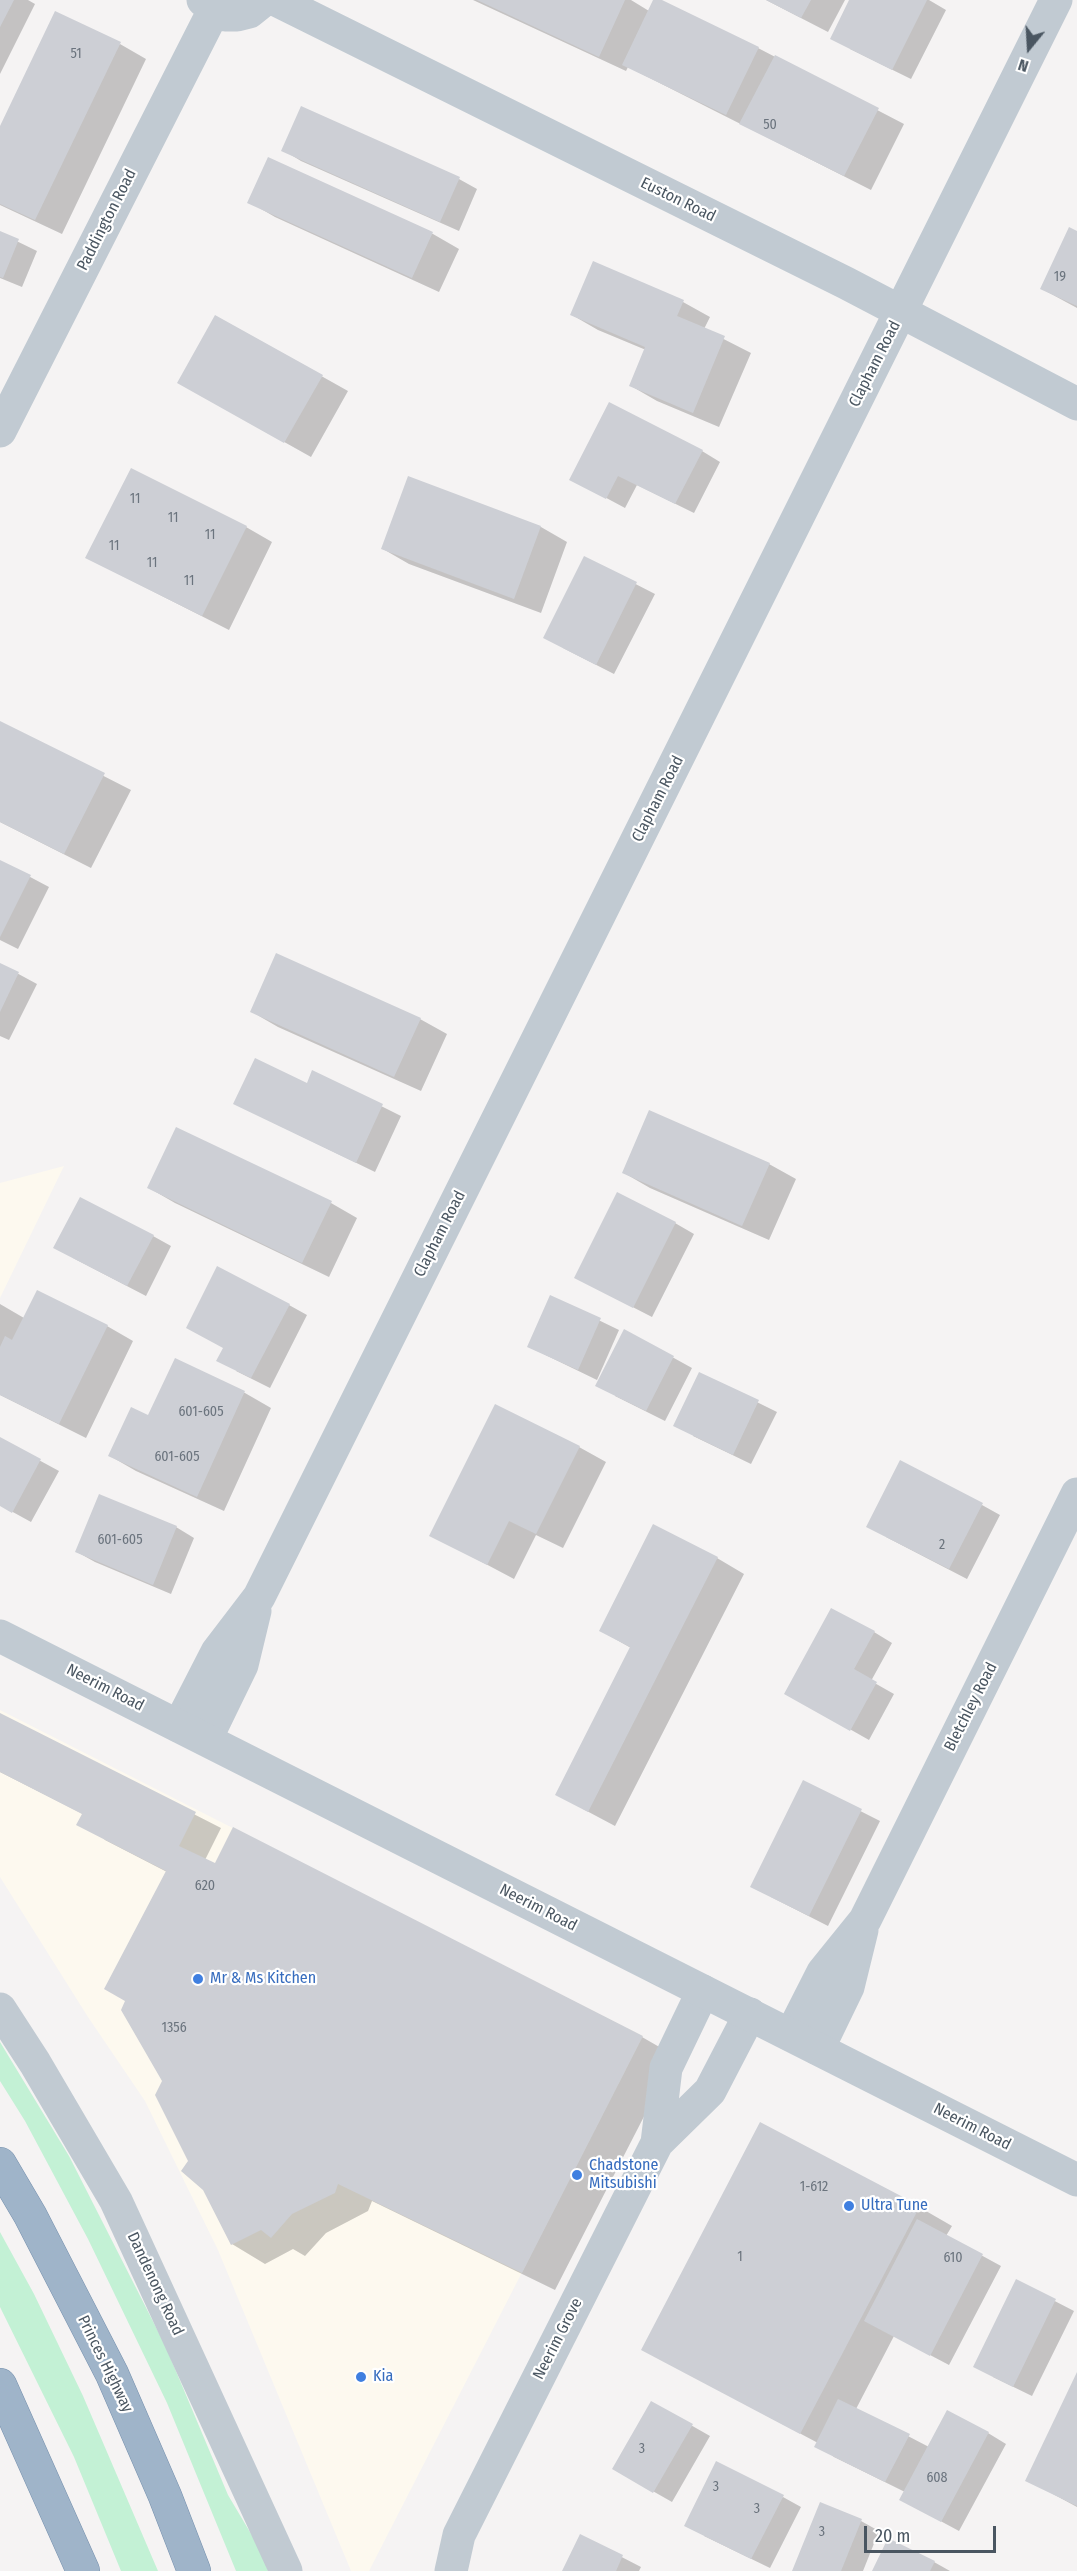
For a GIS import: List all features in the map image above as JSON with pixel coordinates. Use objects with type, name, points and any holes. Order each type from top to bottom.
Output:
[{"type":"highway","name":"Princes Highway","points":[[0,2164],[30,2215],[112,2374],[165,2496],[194,2571]]},
{"type":"highway","points":[[0,2385],[83,2571]]},
{"type":"street","points":[[209,5],[225,15],[237,15],[249,12],[264,0]]},
{"type":"street","name":"Euston Road","points":[[276,0],[901,312],[1077,404]]},
{"type":"street","name":"Clapham Road","points":[[193,1733],[217,1652],[259,1597],[1056,0]]},
{"type":"street","name":"Paddington Road","points":[[0,431],[209,5]]},
{"type":"street","name":"Bletchley Road","points":[[805,2042],[823,1972],[865,1920],[1077,1494]]},
{"type":"street","name":"Neerim Road","points":[[0,1636],[1077,2180]]},
{"type":"street","name":"Neerim Grove","points":[[657,2143],[666,2068],[703,1991]]},
{"type":"street","name":"Dandenong Road","points":[[0,2009],[35,2063],[116,2201],[286,2571]]},
{"type":"street","name":"Neerim Grove","points":[[451,2571],[459,2535],[657,2143],[710,2091],[750,2014]]},
{"type":"street","name":"Neerim Grove","points":[[426,2571],[459,2535]]},
{"type":"shaded area","points":[[64,1166],[0,1298],[0,1183]]},
{"type":"shaded area","points":[[0,1710],[643,2036],[369,2571],[351,2571],[218,2250],[145,2101],[88,2017],[0,1877]]},
{"type":"green space","points":[[0,2042],[69,2156],[165,2345],[228,2495],[260,2549],[268,2571],[236,2571],[167,2403],[88,2239],[25,2121],[0,2081]]},
{"type":"green space","points":[[0,2232],[34,2294],[83,2396],[158,2571],[121,2571],[74,2457],[0,2307]]},
{"type":"building","points":[[0,0],[14,0],[0,27]]},
{"type":"building","points":[[477,0],[625,0],[599,57]]},
{"type":"building","points":[[653,0],[662,0],[759,47],[726,115],[622,65]]},
{"type":"building","points":[[766,0],[811,0],[801,18]]},
{"type":"building","points":[[849,0],[927,0],[892,70],[830,39]]},
{"type":"building","points":[[55,11],[121,42],[35,220],[0,204],[0,126]]},
{"type":"building","points":[[775,55],[879,108],[844,176],[739,124]]},
{"type":"building","points":[[301,106],[460,177],[440,222],[281,151]]},
{"type":"building","points":[[268,157],[433,232],[412,278],[247,203]]},
{"type":"building","points":[[1069,227],[1077,231],[1077,306],[1040,289]]},
{"type":"building","points":[[0,231],[19,239],[3,278],[0,277]]},
{"type":"building","points":[[593,261],[684,300],[677,316],[725,336],[693,413],[629,386],[645,347],[570,315]]},
{"type":"building","points":[[215,315],[323,375],[284,443],[177,383]]},
{"type":"building","points":[[609,402],[703,450],[675,504],[618,476],[606,499],[569,480]]},
{"type":"building","points":[[131,468],[247,526],[202,616],[85,558]]},
{"type":"building","points":[[408,476],[541,526],[514,599],[381,549]]},
{"type":"building","points":[[584,556],[637,582],[596,665],[543,638]]},
{"type":"building","points":[[0,721],[105,773],[64,854],[0,822]]},
{"type":"building","points":[[0,860],[31,875],[0,937]]},
{"type":"building","points":[[276,953],[421,1018],[394,1077],[250,1012]]},
{"type":"building","points":[[0,963],[19,972],[0,1012]]},
{"type":"building","points":[[255,1058],[307,1083],[312,1070],[383,1104],[356,1163],[233,1104]]},
{"type":"building","points":[[649,1110],[770,1163],[742,1226],[622,1173]]},
{"type":"building","points":[[176,1127],[332,1201],[302,1263],[147,1188]]},
{"type":"building","points":[[617,1192],[676,1222],[633,1308],[574,1278]]},
{"type":"building","points":[[80,1197],[154,1235],[127,1286],[53,1248]]},
{"type":"building","points":[[217,1266],[290,1304],[251,1378],[216,1361],[223,1348],[186,1328]]},
{"type":"building","points":[[37,1290],[108,1325],[59,1424],[0,1395],[0,1347],[5,1336],[12,1340]]},
{"type":"building","points":[[550,1295],[601,1318],[578,1370],[527,1347]]},
{"type":"building","points":[[624,1329],[674,1356],[646,1411],[595,1386]]},
{"type":"building","points":[[175,1358],[245,1391],[197,1497],[108,1456],[131,1407],[148,1415]]},
{"type":"building","points":[[699,1372],[759,1400],[733,1455],[673,1426]]},
{"type":"building","points":[[495,1404],[580,1446],[536,1534],[509,1521],[487,1565],[429,1536]]},
{"type":"building","points":[[0,1437],[41,1459],[12,1513],[0,1506]]},
{"type":"building","points":[[900,1460],[983,1503],[949,1569],[866,1527]]},
{"type":"building","points":[[99,1494],[177,1526],[153,1585],[75,1552]]},
{"type":"building","points":[[653,1524],[718,1557],[588,1812],[555,1795],[630,1647],[599,1631]]},
{"type":"building","points":[[831,1608],[875,1631],[854,1669],[877,1682],[850,1731],[784,1694]]},
{"type":"building","points":[[0,1713],[196,1812],[179,1846],[215,1863],[233,1827],[643,2036],[522,2273],[338,2184],[335,2193],[292,2214],[271,2238],[261,2230],[231,2245],[203,2190],[181,2171],[188,2161],[155,2095],[162,2081],[121,2010],[125,2001],[104,1989],[166,1871],[76,1825],[82,1814],[0,1772]]},
{"type":"building","points":[[803,1780],[862,1809],[809,1916],[750,1887]]},
{"type":"building","points":[[760,2122],[920,2206],[800,2434],[641,2350]]},
{"type":"building","points":[[917,2219],[983,2254],[930,2356],[864,2321]]},
{"type":"building","points":[[1016,2279],[1056,2299],[1013,2387],[973,2367]]},
{"type":"building","points":[[1077,2372],[1077,2506],[1025,2481]]},
{"type":"building","points":[[838,2399],[910,2434],[885,2482],[814,2447]]},
{"type":"building","points":[[651,2401],[693,2424],[653,2493],[612,2469]]},
{"type":"building","points":[[947,2410],[989,2432],[941,2522],[899,2500]]},
{"type":"building","points":[[716,2461],[784,2495],[751,2559],[684,2526]]},
{"type":"building","points":[[820,2502],[862,2519],[841,2571],[792,2571]]},
{"type":"building","points":[[580,2534],[623,2555],[616,2571],[562,2571]]},
{"type":"building","points":[[888,2538],[935,2561],[930,2571],[872,2571]]},
{"type":"place","name":"Mr & Ms Kitchen","points":[[198,1979]]},
{"type":"place","name":"Chadstone Mitsubishi","points":[[577,2175]]},
{"type":"place","name":"Ultra Tune","points":[[849,2206]]},
{"type":"place","name":"Kia","points":[[361,2377]]}]
